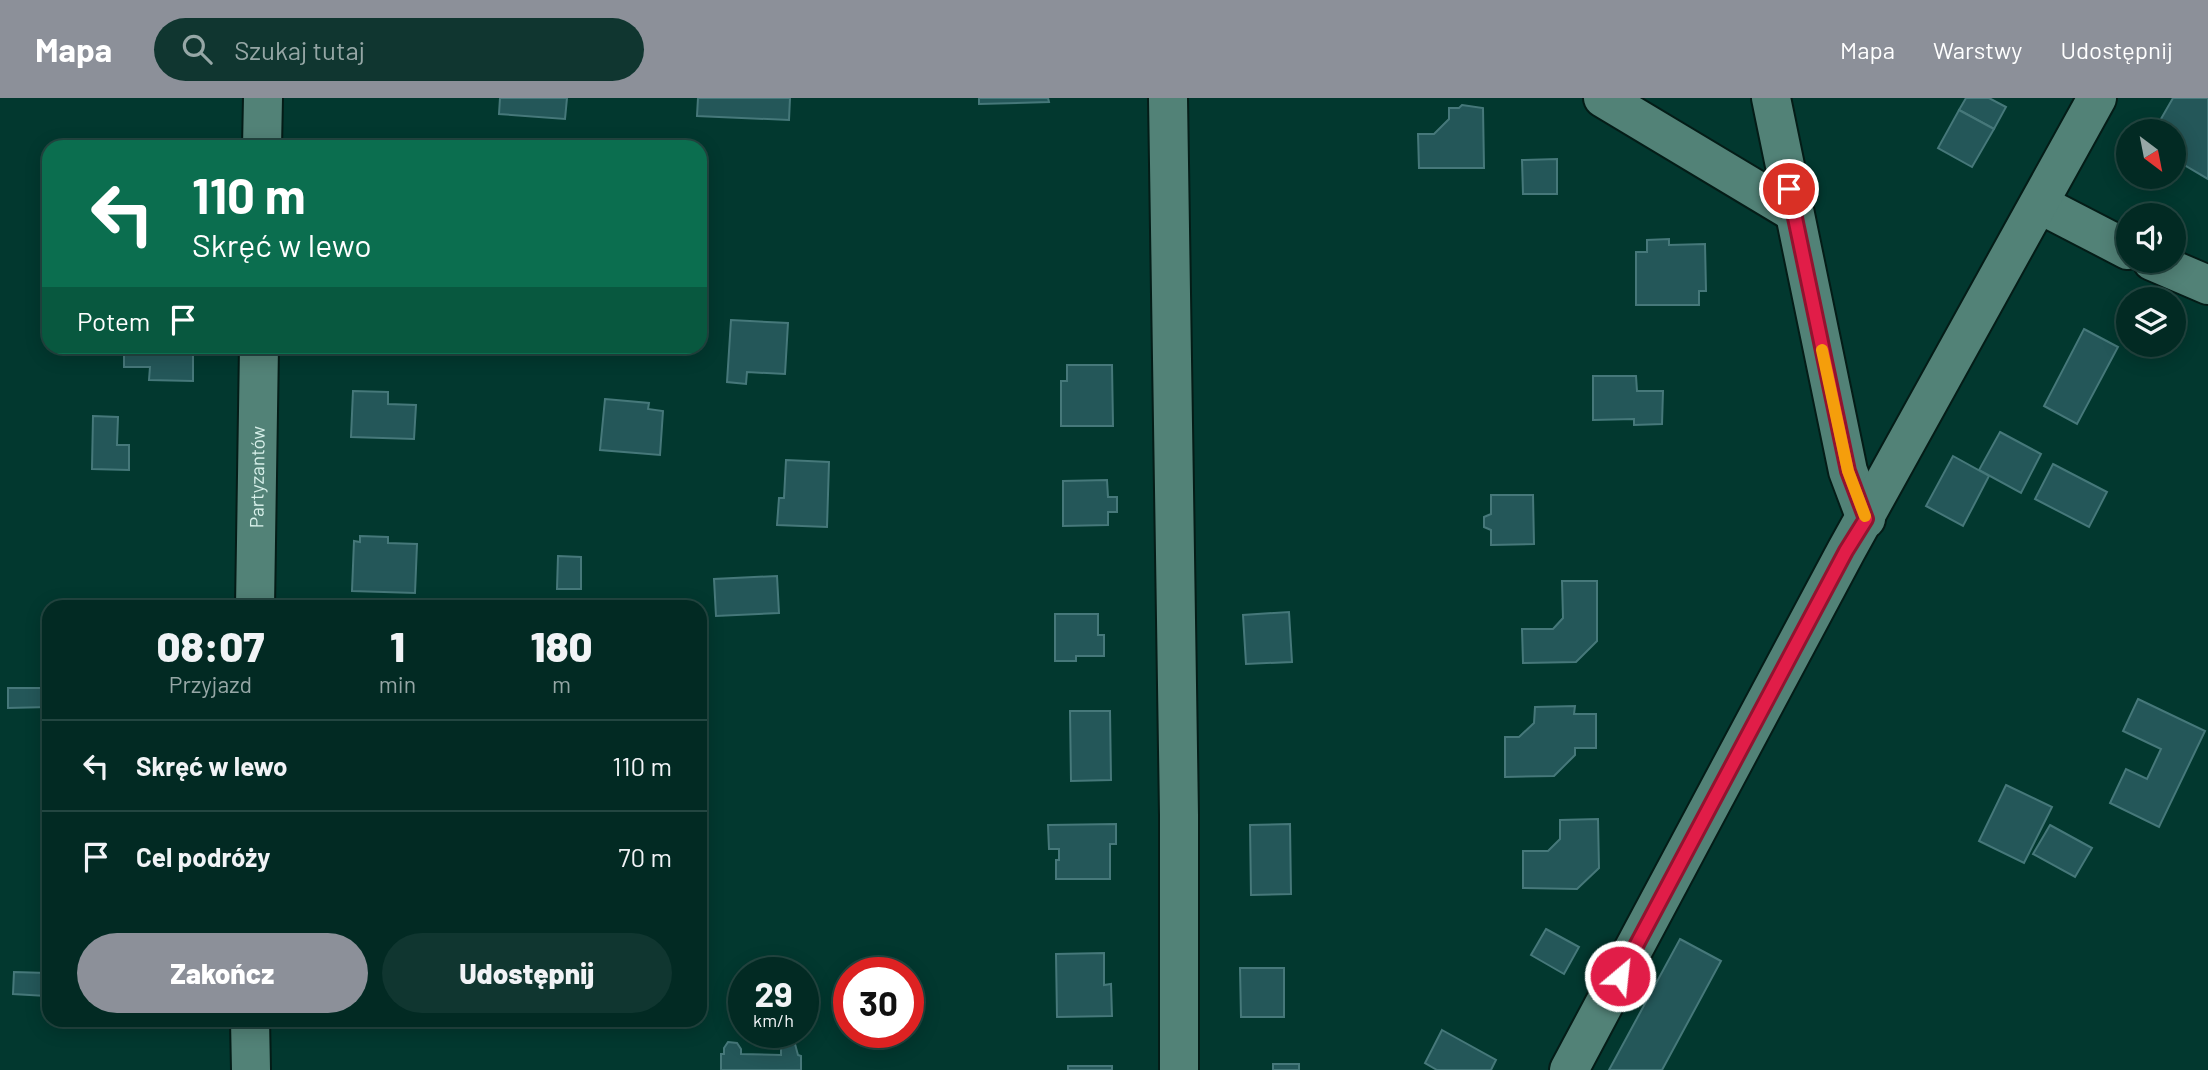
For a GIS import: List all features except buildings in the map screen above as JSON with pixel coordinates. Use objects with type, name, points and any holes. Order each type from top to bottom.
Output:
[{"type":"street","points":[[262,98],[262,140]]},
{"type":"street","points":[[1168,98],[1179,815],[1179,1070]]},
{"type":"street","points":[[1603,98],[1793,212]]},
{"type":"street","points":[[1771,98],[1848,471],[1866,519]]},
{"type":"street","points":[[1569,1070],[1846,551],[2097,98]]},
{"type":"street","points":[[2039,204],[2116,244]]},
{"type":"street","points":[[2180,273],[2208,285]]},
{"type":"street","name":"Partyzantów","points":[[255,600],[258,354]]},
{"type":"street","points":[[250,1027],[251,1070]]},
{"type":"slow traffic","points":[[1822,350],[1848,471],[1865,516]]},
{"type":"route","points":[[1620,976],[1846,551],[1866,519],[1848,471],[1789,189]]}]
